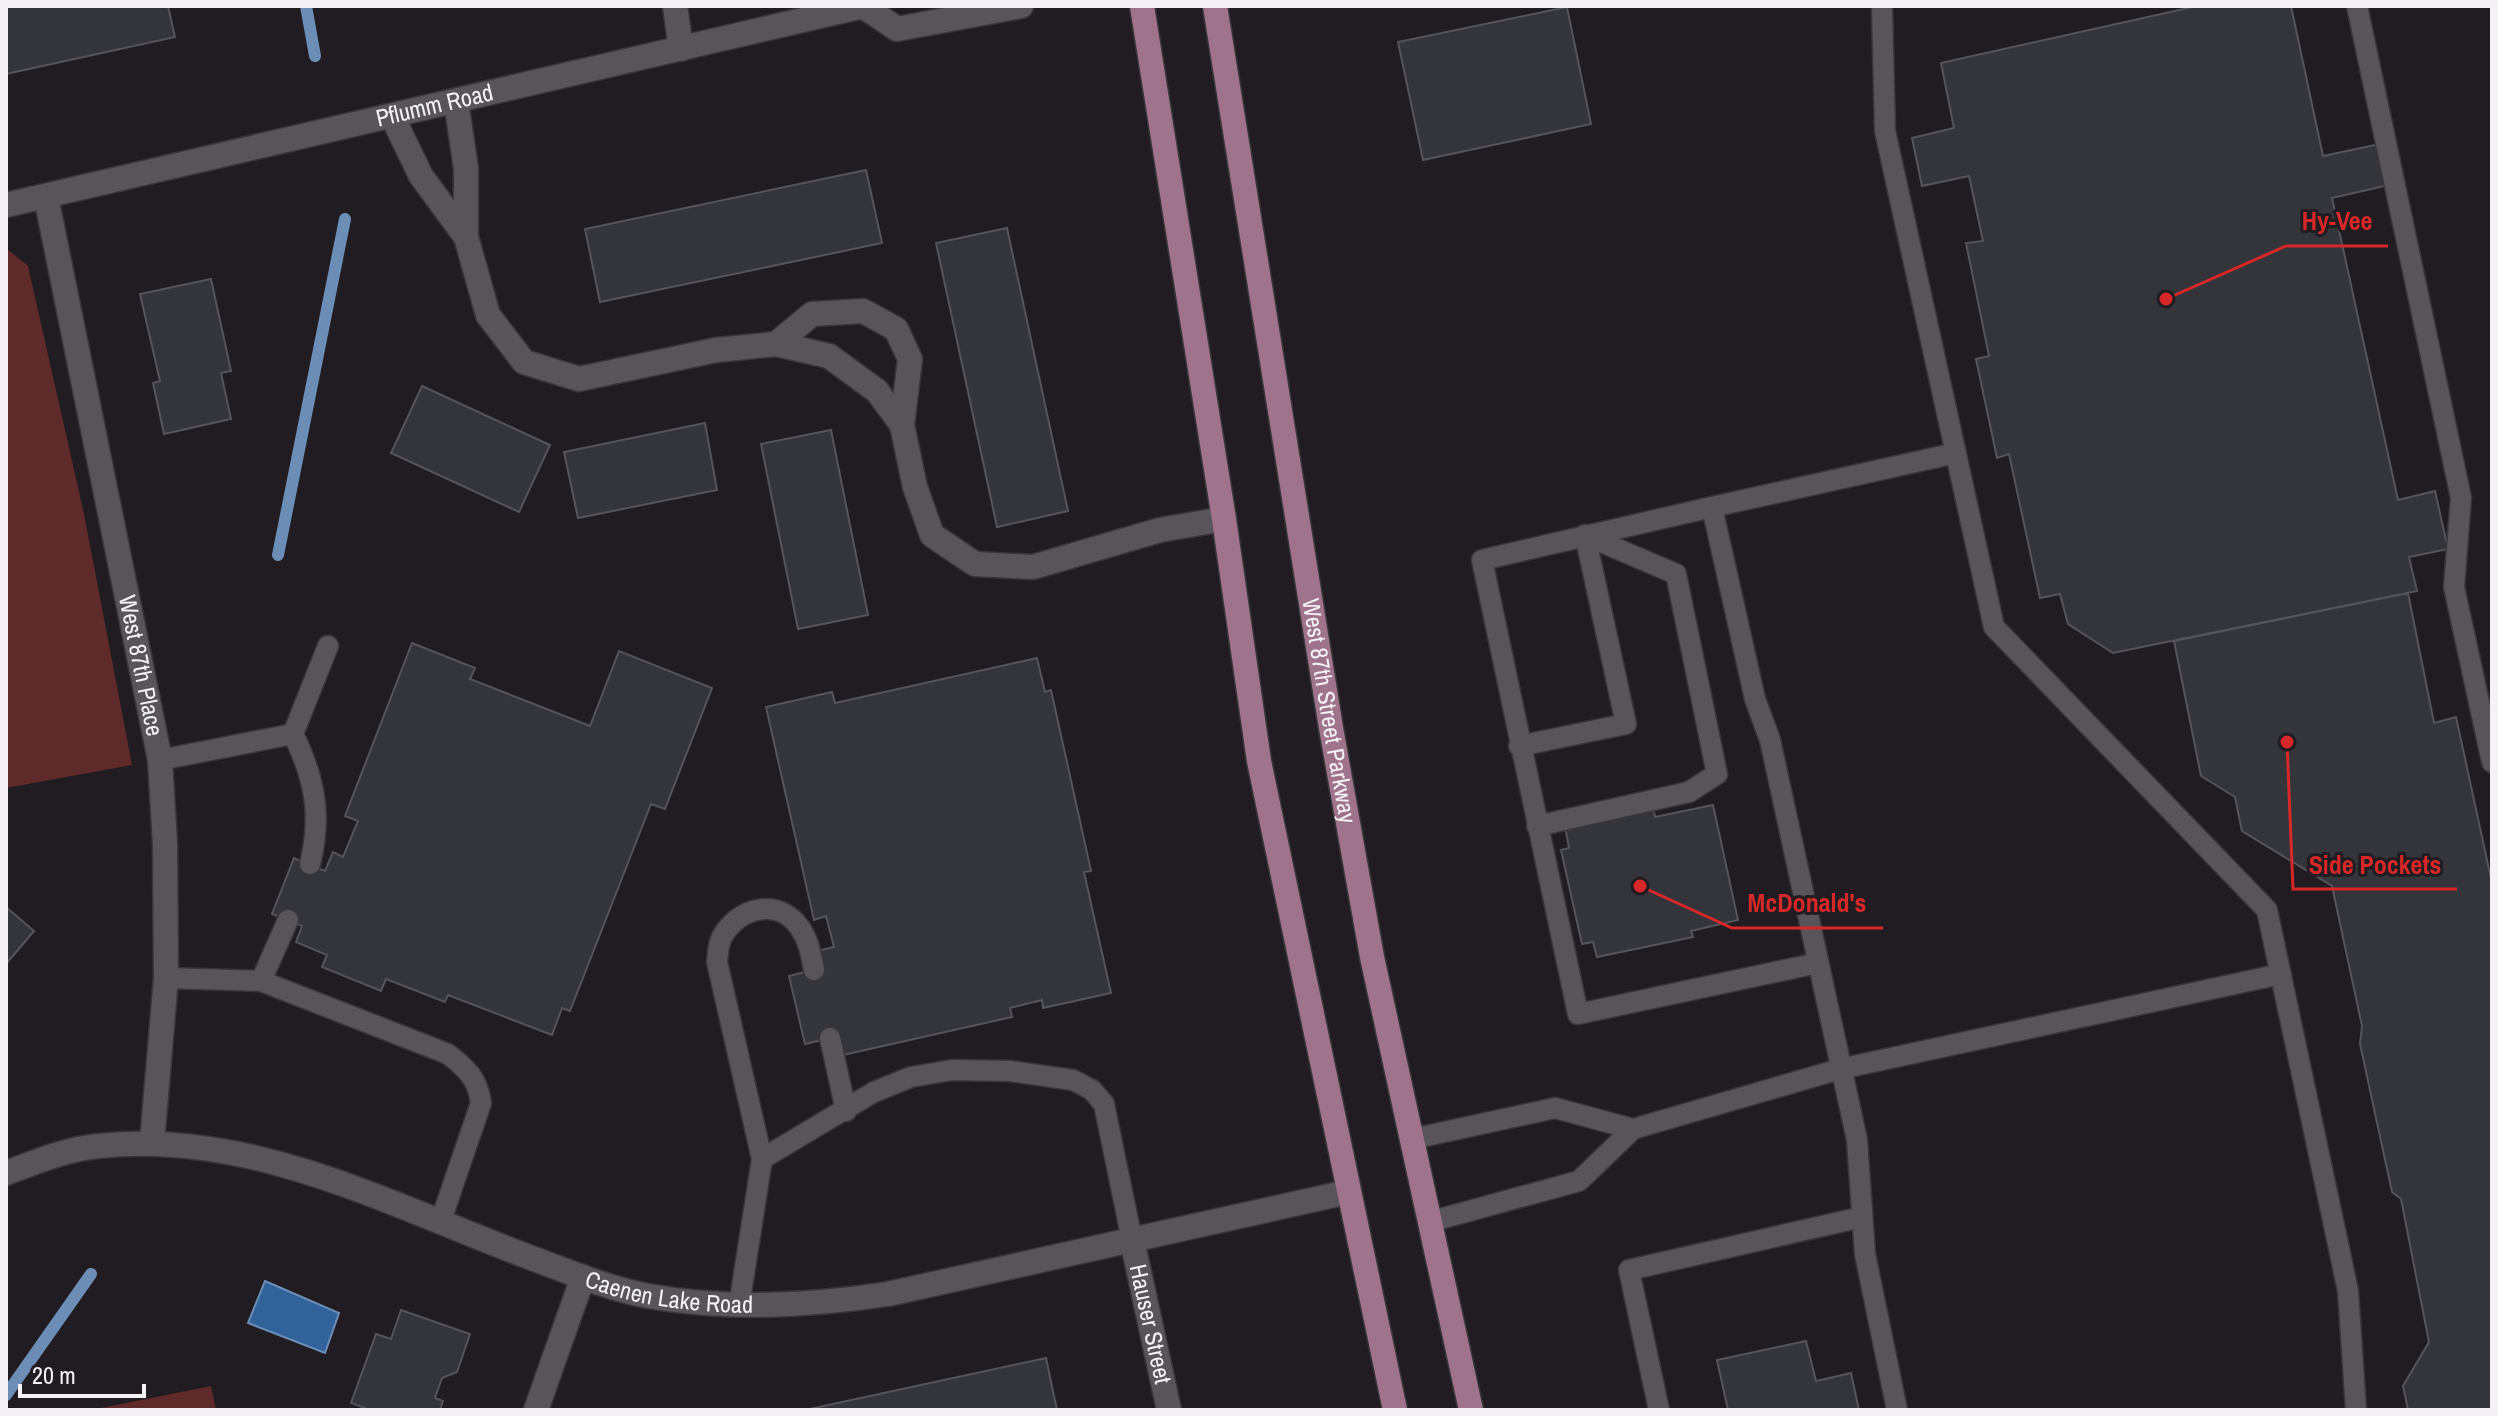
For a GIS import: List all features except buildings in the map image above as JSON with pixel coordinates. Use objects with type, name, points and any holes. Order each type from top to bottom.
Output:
[{"type":"main road","points":[[1142,6],[1224,519],[1259,761],[1395,1410]]},
{"type":"main road","name":"West 87th Street Parkway","points":[[1215,6],[1331,728],[1372,957],[1471,1410]]},
{"type":"street","points":[[675,6],[681,49]]},
{"type":"street","points":[[863,6],[897,29],[1021,6]]},
{"type":"street","name":"Pflumm Road","points":[[6,205],[863,6]]},
{"type":"street","points":[[456,101],[466,169],[466,237],[488,315],[524,362],[579,379],[716,350],[776,344],[829,356],[877,391],[902,425]]},
{"type":"street","points":[[392,116],[421,176],[466,237]]},
{"type":"street","name":"West 87th Place","points":[[46,197],[160,760],[165,844],[166,978],[152,1142]]},
{"type":"street","points":[[776,344],[812,314],[863,311],[896,329],[910,359],[902,425],[915,487],[932,535],[975,564],[1033,567],[1160,530],[1224,519]]},
{"type":"street","name":"Caenen Lake Road","points":[[6,1173],[59,1153],[97,1146],[152,1142],[248,1153],[583,1277],[645,1295],[739,1306],[816,1304],[888,1294],[1348,1192]]},
{"type":"street","name":"Hauser Street","points":[[1132,1240],[1169,1410]]},
{"type":"street","points":[[536,1410],[583,1277]]},
{"type":"lane","points":[[1882,6],[1885,131],[1994,627],[2267,910],[2348,1291],[2356,1410]]},
{"type":"lane","points":[[2357,6],[2461,498],[2454,587],[2492,762]]},
{"type":"lane","points":[[1818,963],[1578,1014],[1482,560],[1956,453]]},
{"type":"lane","points":[[1712,507],[1755,699],[1770,740],[1857,1140],[1865,1254],[1897,1410]]},
{"type":"lane","points":[[1519,746],[1626,724],[1585,535]]},
{"type":"lane","points":[[1537,826],[1689,792],[1717,774],[1676,574],[1585,535]]},
{"type":"lane","points":[[310,864],[318,810],[314,785],[293,734],[328,646]]},
{"type":"lane","points":[[160,760],[293,734]]},
{"type":"lane","points":[[739,1306],[762,1159],[717,962],[720,940],[746,912],[762,908],[784,912],[799,925],[809,944],[814,970]]},
{"type":"lane","points":[[261,981],[288,920]]},
{"type":"lane","points":[[1429,1222],[1579,1181],[1633,1129],[1840,1069],[2281,974]]},
{"type":"lane","points":[[166,978],[261,981],[448,1054],[467,1068],[479,1084],[481,1103],[440,1223]]},
{"type":"lane","points":[[830,1038],[846,1111]]},
{"type":"lane","points":[[762,1159],[874,1092],[911,1077],[952,1070],[1010,1071],[1073,1080],[1092,1090],[1104,1104],[1132,1240]]},
{"type":"lane","points":[[1412,1139],[1555,1108],[1633,1129]]},
{"type":"lane","points":[[1659,1410],[1629,1270],[1862,1217]]},
{"type":"shaded area","points":[[6,248],[28,266],[84,514],[132,765],[6,788]]},
{"type":"shaded area","points":[[211,1386],[216,1410],[101,1410],[101,1408]]},
{"type":"water","points":[[265,1281],[339,1313],[325,1353],[248,1323]]},
{"type":"waterway","points":[[306,6],[315,56]]},
{"type":"waterway","points":[[278,555],[345,219]]},
{"type":"waterway","points":[[6,1395],[91,1274]]},
{"type":"place","name":"Hy-Vee","points":[[2166,299]]},
{"type":"place","name":"Side Pockets","points":[[2287,742]]},
{"type":"place","name":"McDonald's","points":[[1640,886]]}]
